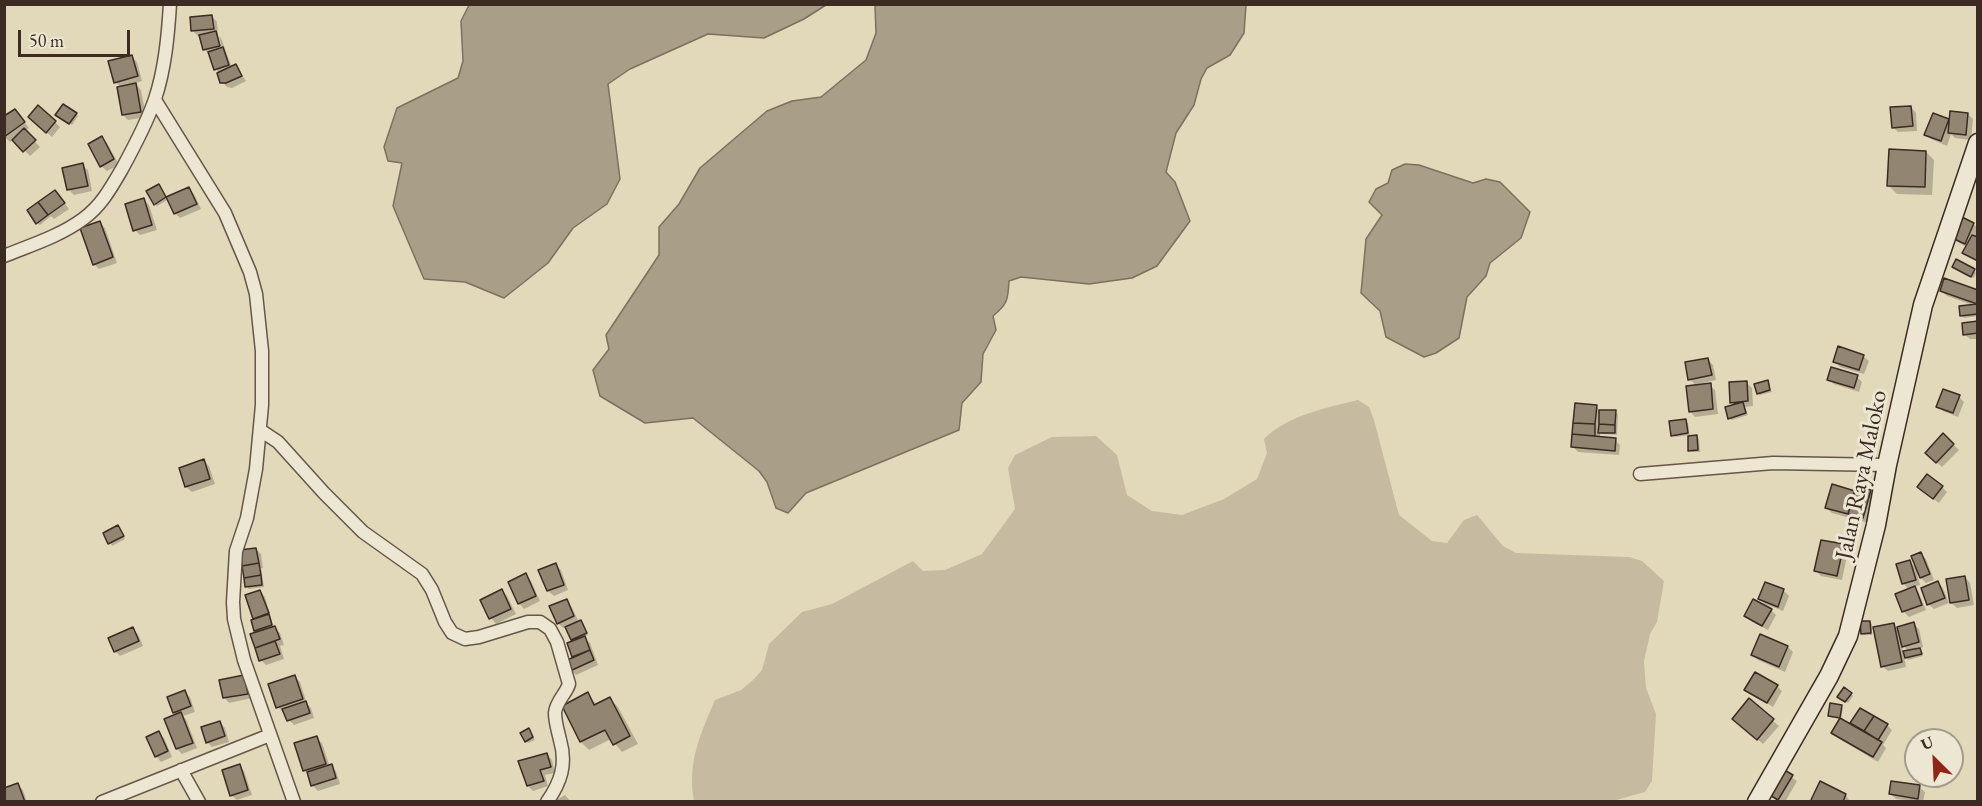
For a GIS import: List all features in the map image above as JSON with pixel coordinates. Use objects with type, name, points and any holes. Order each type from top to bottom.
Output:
[{"type":"street","points":[[4,256],[84,219],[110,192],[155,100],[161,75],[170,4]]},
{"type":"street","points":[[155,100],[225,213],[250,272],[256,294],[262,351],[260,430],[249,504],[236,551],[232,602],[244,660],[294,801]]},
{"type":"street","name":"Jalan Raya Maloko","points":[[1757,801],[1829,676],[1848,636],[1876,525],[1923,305],[1977,144]]},
{"type":"street","points":[[260,430],[278,442],[363,532],[422,574],[452,633],[465,639],[536,621],[545,624],[550,629],[562,658],[569,684],[555,710],[555,720],[562,748],[562,772],[555,791],[547,801]]},
{"type":"street","points":[[1640,474],[1773,463],[1887,465]]},
{"type":"street","points":[[103,801],[270,735]]},
{"type":"street","points":[[181,770],[199,801]]},
{"type":"shaded area","points":[[469,4],[826,5],[804,19],[764,38],[708,34],[630,69],[608,84],[620,179],[607,204],[573,228],[548,263],[504,298],[465,282],[424,279],[393,206],[402,163],[388,161],[384,147],[397,108],[458,78],[463,61],[461,21]]},
{"type":"shaded area","points":[[878,4],[1246,5],[1244,33],[1230,55],[1207,68],[1201,79],[1194,105],[1176,133],[1166,172],[1175,182],[1190,221],[1157,266],[1132,278],[1089,284],[1021,277],[1009,281],[1006,301],[993,316],[996,330],[983,354],[981,382],[962,403],[959,430],[806,493],[788,513],[776,508],[767,482],[759,471],[693,418],[645,423],[600,396],[593,370],[609,349],[606,335],[659,255],[659,227],[679,204],[700,168],[767,111],[792,101],[821,97],[866,60],[876,33],[875,6]]},
{"type":"shaded area","points":[[1405,164],[1419,165],[1473,183],[1486,179],[1500,182],[1530,212],[1521,238],[1490,263],[1486,276],[1467,297],[1459,338],[1436,353],[1424,357],[1386,337],[1380,311],[1361,293],[1366,239],[1382,215],[1369,202],[1376,189],[1388,183],[1392,170]]},
{"type":"shaded area","points":[[1358,400],[1369,407],[1374,420],[1399,515],[1432,541],[1447,543],[1464,520],[1477,515],[1503,546],[1516,553],[1629,557],[1642,561],[1664,581],[1657,622],[1650,634],[1644,661],[1646,688],[1656,714],[1652,781],[1645,792],[1609,802],[694,801],[692,774],[696,749],[715,700],[741,690],[753,680],[762,670],[769,644],[802,612],[832,604],[913,561],[923,571],[945,570],[982,554],[1015,509],[1008,468],[1015,455],[1052,437],[1096,436],[1117,455],[1127,495],[1152,511],[1182,515],[1224,499],[1257,479],[1267,453],[1264,439],[1284,424],[1308,414]]},
{"type":"building","points":[[212,15],[214,29],[191,31],[190,17]]},
{"type":"building","points":[[216,31],[220,46],[203,50],[199,35]]},
{"type":"building","points":[[223,47],[229,65],[214,70],[208,52]]},
{"type":"building","points":[[132,55],[138,76],[114,83],[108,61]]},
{"type":"building","points":[[236,64],[242,76],[226,83],[220,83],[217,73]]},
{"type":"building","points":[[136,83],[141,112],[122,115],[117,87]]},
{"type":"building","points":[[63,104],[77,113],[69,124],[55,115]]},
{"type":"building","points":[[38,105],[56,121],[46,133],[28,117]]},
{"type":"building","points":[[1911,106],[1913,126],[1892,128],[1890,107]]},
{"type":"building","points":[[15,109],[25,122],[4,137],[4,116]]},
{"type":"building","points":[[1950,111],[1968,113],[1966,135],[1948,133]]},
{"type":"building","points":[[1933,113],[1949,119],[1941,141],[1924,135]]},
{"type":"building","points":[[24,128],[36,140],[23,152],[12,140]]},
{"type":"building","points":[[102,136],[114,159],[100,167],[88,144]]},
{"type":"building","points":[[1889,149],[1926,151],[1925,187],[1887,186]]},
{"type":"building","points":[[83,163],[88,186],[67,190],[62,168]]},
{"type":"building","points":[[159,184],[166,197],[154,205],[146,191]]},
{"type":"building","points":[[189,187],[197,204],[174,214],[166,197]]},
{"type":"building","points":[[55,190],[65,203],[48,215],[38,202]]},
{"type":"building","points":[[144,198],[152,225],[133,231],[125,204]]},
{"type":"building","points":[[38,202],[48,215],[36,224],[27,210]]},
{"type":"building","points":[[1962,217],[1974,223],[1965,244],[1952,238]]},
{"type":"building","points":[[100,221],[113,257],[93,265],[80,228]]},
{"type":"building","points":[[1972,235],[1978,237],[1978,261],[1962,253]]},
{"type":"building","points":[[1956,259],[1975,269],[1971,277],[1952,267]]},
{"type":"building","points":[[1944,278],[1978,290],[1977,304],[1940,291]]},
{"type":"building","points":[[1977,304],[1978,314],[1960,316],[1959,306]]},
{"type":"building","points":[[1978,321],[1978,333],[1963,335],[1962,323]]},
{"type":"building","points":[[1838,346],[1864,355],[1859,370],[1833,362]]},
{"type":"building","points":[[1708,358],[1712,375],[1688,380],[1685,362]]},
{"type":"building","points":[[1831,367],[1858,375],[1854,388],[1827,380]]},
{"type":"building","points":[[1768,380],[1770,390],[1757,394],[1754,384]]},
{"type":"building","points":[[1747,381],[1748,401],[1730,403],[1729,382]]},
{"type":"building","points":[[1711,383],[1713,409],[1689,412],[1686,386]]},
{"type":"building","points":[[1943,389],[1960,395],[1953,413],[1936,407]]},
{"type":"building","points":[[1743,402],[1746,413],[1728,419],[1725,407]]},
{"type":"building","points":[[1575,403],[1597,405],[1595,424],[1573,423]]},
{"type":"building","points":[[1599,410],[1616,410],[1615,425],[1599,424]]},
{"type":"building","points":[[1686,419],[1688,433],[1671,436],[1669,421]]},
{"type":"building","points":[[1573,423],[1595,424],[1595,436],[1572,434]]},
{"type":"building","points":[[1599,424],[1615,425],[1615,433],[1598,433]]},
{"type":"building","points":[[1943,433],[1954,444],[1936,463],[1925,453]]},
{"type":"building","points":[[1572,434],[1616,438],[1615,451],[1571,447]]},
{"type":"building","points":[[1697,435],[1698,450],[1688,451],[1688,436]]},
{"type":"building","points":[[204,459],[210,479],[185,487],[179,468]]},
{"type":"building","points":[[1927,474],[1943,486],[1933,499],[1917,487]]},
{"type":"building","points":[[1832,484],[1855,491],[1848,514],[1825,508]]},
{"type":"building","points":[[1856,486],[1871,490],[1863,518],[1848,514]]},
{"type":"building","points":[[118,525],[124,536],[108,544],[103,533]]},
{"type":"building","points":[[1821,540],[1844,544],[1837,576],[1814,571]]},
{"type":"building","points":[[256,548],[259,563],[242,566],[239,550]]},
{"type":"building","points":[[1921,552],[1930,574],[1920,578],[1911,556]]},
{"type":"building","points":[[1910,560],[1916,580],[1902,584],[1896,564]]},
{"type":"building","points":[[259,563],[261,575],[244,578],[242,566]]},
{"type":"building","points":[[556,563],[564,585],[547,591],[538,570]]},
{"type":"building","points":[[526,573],[536,596],[518,604],[508,582]]},
{"type":"building","points":[[261,575],[262,585],[245,587],[244,578]]},
{"type":"building","points":[[1965,576],[1969,600],[1950,603],[1946,579]]},
{"type":"building","points":[[1938,581],[1945,598],[1927,605],[1921,588]]},
{"type":"building","points":[[1765,582],[1784,589],[1778,607],[1758,599]]},
{"type":"building","points":[[1915,586],[1922,605],[1902,612],[1895,594]]},
{"type":"building","points":[[502,589],[511,609],[489,619],[480,600]]},
{"type":"building","points":[[260,590],[269,613],[253,619],[245,595]]},
{"type":"building","points":[[567,599],[574,616],[557,624],[549,606]]},
{"type":"building","points":[[1753,599],[1772,609],[1762,626],[1744,616]]},
{"type":"building","points":[[269,614],[272,625],[254,631],[251,620]]},
{"type":"building","points":[[581,620],[587,633],[571,640],[565,627]]},
{"type":"building","points":[[1860,621],[1870,621],[1871,633],[1861,634]]},
{"type":"building","points":[[1914,622],[1919,642],[1902,647],[1897,627]]},
{"type":"building","points":[[1894,623],[1902,662],[1881,667],[1873,627]]},
{"type":"building","points":[[275,626],[280,639],[255,648],[250,634]]},
{"type":"building","points":[[133,627],[139,641],[114,652],[108,638]]},
{"type":"building","points":[[1760,634],[1788,646],[1779,667],[1751,655]]},
{"type":"building","points":[[585,636],[590,650],[572,657],[567,643]]},
{"type":"building","points":[[275,641],[280,654],[259,661],[255,648]]},
{"type":"building","points":[[1920,648],[1922,654],[1905,658],[1903,651]]},
{"type":"building","points":[[590,650],[594,660],[570,671],[565,661]]},
{"type":"building","points":[[1755,672],[1778,685],[1767,703],[1744,690]]},
{"type":"building","points":[[244,675],[248,694],[223,698],[219,680]]},
{"type":"building","points":[[295,675],[303,699],[276,708],[268,684]]},
{"type":"building","points":[[1844,687],[1852,693],[1845,702],[1837,697]]},
{"type":"building","points":[[185,690],[191,706],[173,713],[167,697]]},
{"type":"building","points":[[588,692],[594,705],[610,697],[630,736],[613,745],[605,730],[580,742],[562,706]]},
{"type":"building","points":[[1749,698],[1774,719],[1757,740],[1732,719]]},
{"type":"building","points":[[306,701],[310,713],[287,721],[282,709]]},
{"type":"building","points":[[1830,703],[1842,705],[1840,718],[1828,716]]},
{"type":"building","points":[[1860,708],[1874,716],[1864,731],[1850,723]]},
{"type":"building","points":[[181,712],[193,743],[176,749],[164,719]]},
{"type":"building","points":[[1874,716],[1888,724],[1878,740],[1864,731]]},
{"type":"building","points":[[1840,718],[1882,742],[1873,757],[1831,733]]},
{"type":"building","points":[[220,721],[225,736],[206,743],[201,727]]},
{"type":"building","points":[[529,728],[533,737],[525,742],[520,733]]},
{"type":"building","points":[[159,731],[168,751],[155,757],[146,737]]},
{"type":"building","points":[[317,736],[326,764],[303,771],[294,743]]},
{"type":"building","points":[[547,753],[551,767],[540,770],[544,781],[527,786],[518,761]]},
{"type":"building","points":[[240,764],[248,790],[230,796],[222,770]]},
{"type":"building","points":[[332,764],[336,778],[311,786],[307,772]]},
{"type":"building","points":[[1781,768],[1793,775],[1778,800],[1766,793]]},
{"type":"building","points":[[1820,781],[1846,794],[1843,802],[1810,802]]},
{"type":"building","points":[[1891,781],[1904,783],[1904,788],[1920,788],[1918,799],[1889,794]]},
{"type":"building","points":[[18,783],[25,802],[5,802],[4,788]]}]
